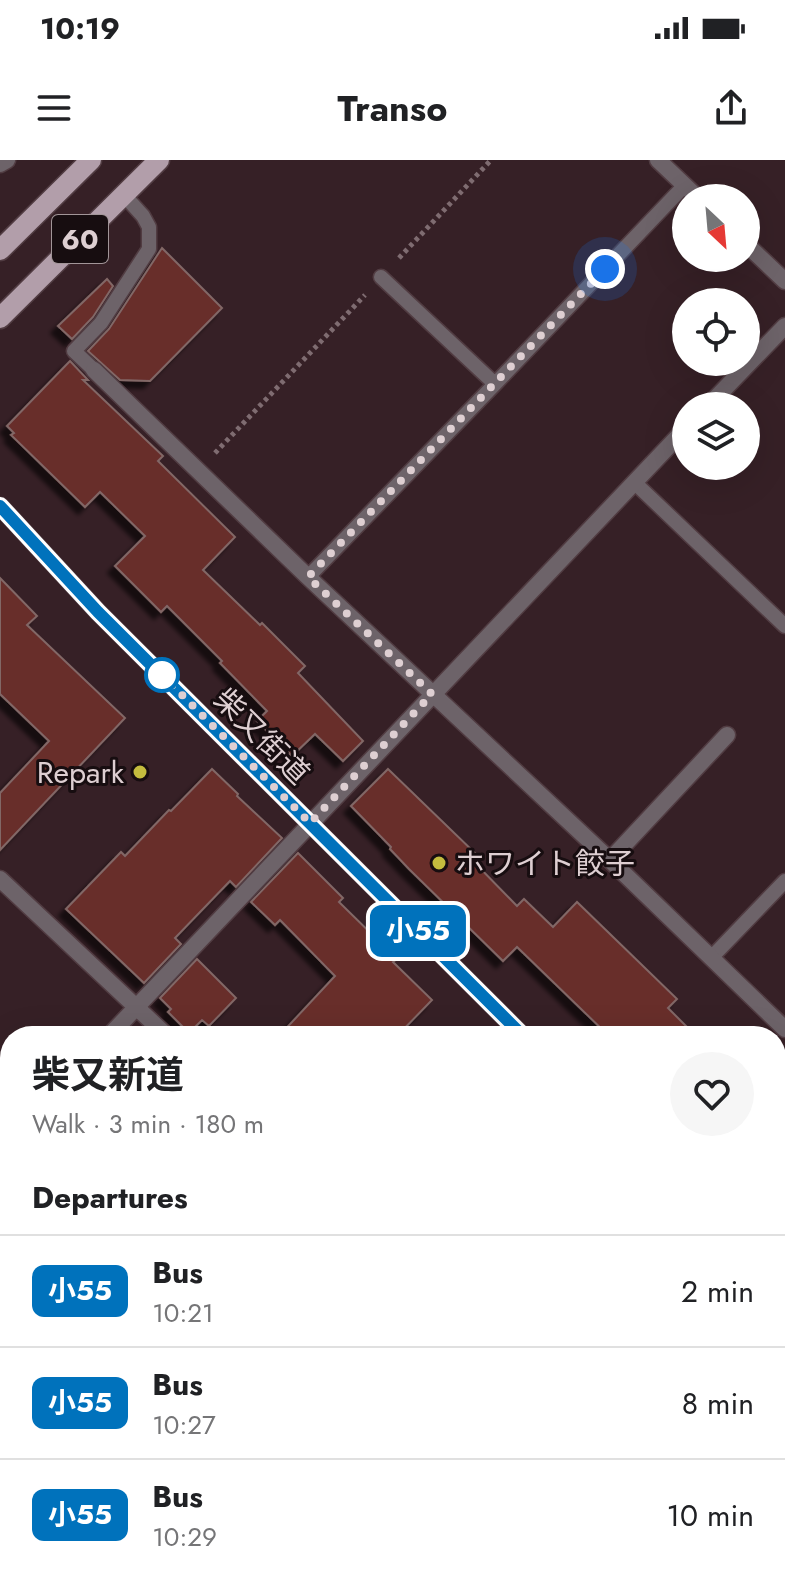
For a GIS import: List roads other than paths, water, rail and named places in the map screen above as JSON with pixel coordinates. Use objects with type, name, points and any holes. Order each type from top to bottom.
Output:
[{"type":"main road","name":"60","points":[[0,318],[159,160]]},
{"type":"main road","name":"60","points":[[0,250],[88,161]]},
{"type":"main road","name":"柴又街道","points":[[0,506],[98,612],[513,1026]]},
{"type":"street","points":[[0,164],[7,160]]},
{"type":"street","points":[[658,160],[684,184]]},
{"type":"street","points":[[760,257],[785,281]]},
{"type":"street","points":[[721,392],[785,326]]},
{"type":"street","points":[[94,370],[782,1026]]},
{"type":"street","points":[[118,1026],[672,443]]},
{"type":"street","points":[[610,860],[727,735]]},
{"type":"street","points":[[0,879],[157,1026]]},
{"type":"lane","points":[[94,370],[74,351],[101,323],[149,249],[149,227],[124,195]]},
{"type":"lane","points":[[308,577],[672,199]]},
{"type":"lane","points":[[381,277],[495,384]]},
{"type":"lane","points":[[634,482],[785,626]]},
{"type":"lane","points":[[711,958],[785,881]]},
{"type":"place","name":"Repark","points":[[140,772]]},
{"type":"place","name":"ホワイト餃子","points":[[439,863]]}]
